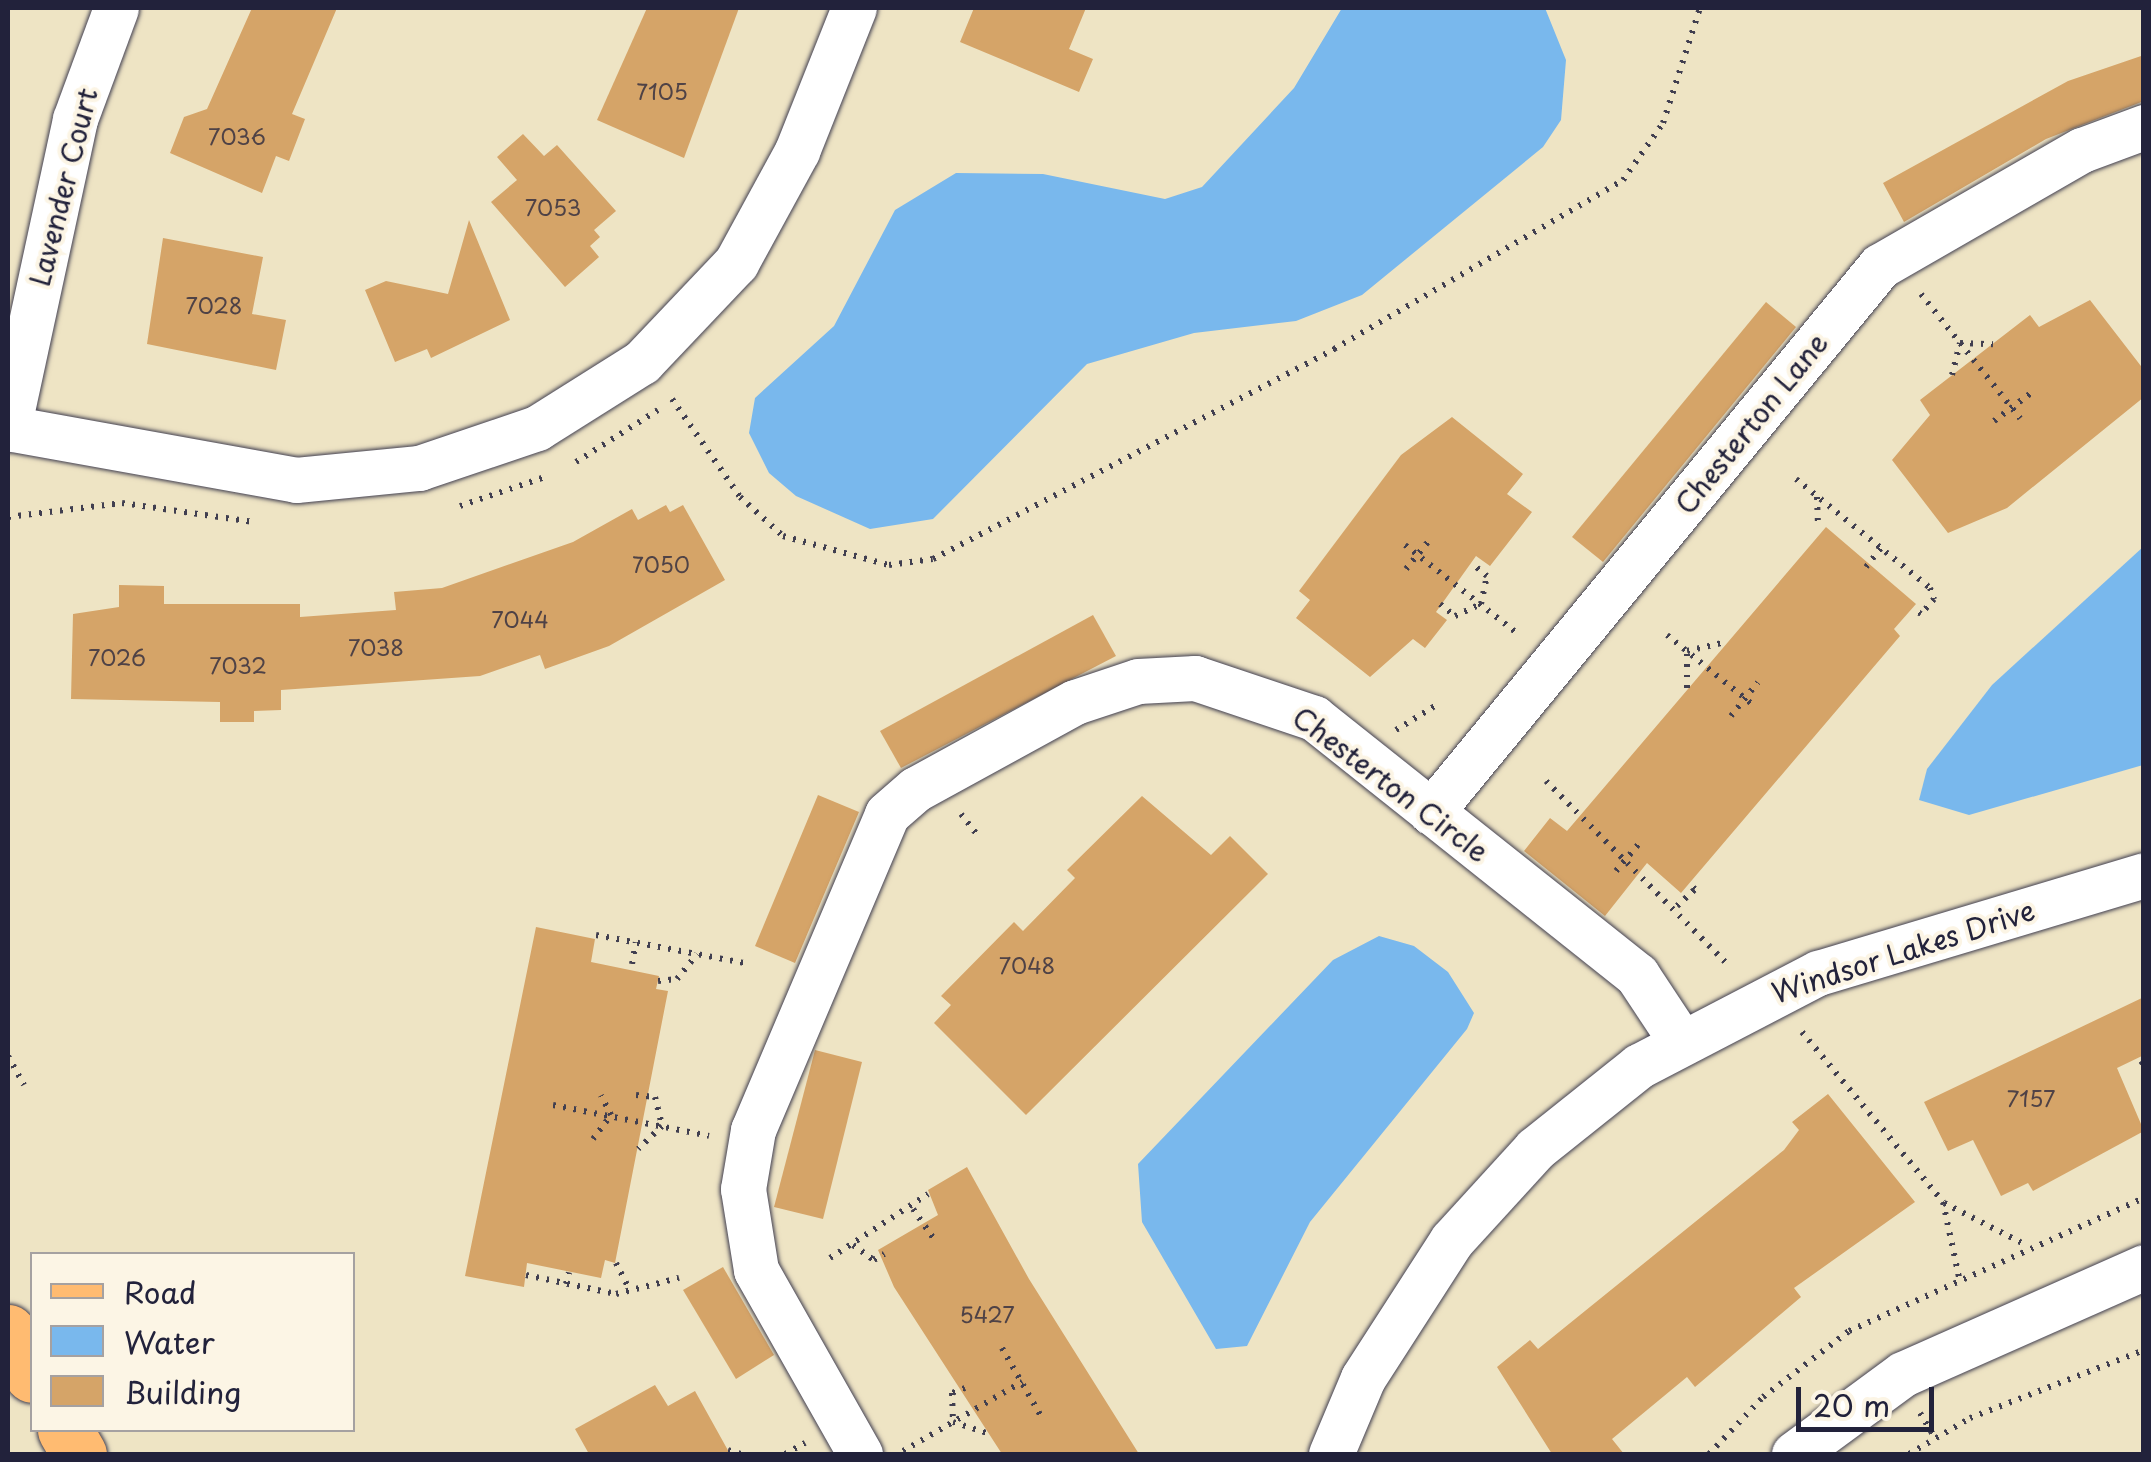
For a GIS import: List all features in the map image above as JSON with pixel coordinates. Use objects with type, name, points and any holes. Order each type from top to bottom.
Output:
[{"type":"main road","points":[[8,1332],[30,1371]]},
{"type":"main road","points":[[66,1432],[80,1454]]},
{"type":"street","name":"Lavender Court","points":[[8,428],[75,118],[116,8]]},
{"type":"street","points":[[8,428],[248,475],[350,478],[487,449],[586,402],[671,336],[750,244],[854,8]]},
{"type":"street","name":"Chesterton Lane","points":[[1432,812],[1891,256],[2082,150],[2144,127]]},
{"type":"street","points":[[8,456],[126,451]]},
{"type":"street","name":"Chesterton Circle","points":[[860,1454],[766,1296],[744,1205],[750,1144],[887,814],[916,789],[1075,702],[1149,680],[1237,684],[1314,718],[1636,975],[1680,1040]]},
{"type":"street","name":"Windsor Lakes Drive","points":[[1331,1454],[1414,1292],[1476,1211],[1583,1107],[1680,1040],[1818,974],[2144,875]]},
{"type":"street","points":[[1794,1454],[1898,1376],[2144,1266]]},
{"type":"path","points":[[674,398],[740,496],[783,536],[889,565],[933,559],[1334,349],[1623,180],[1663,124],[1700,8]]},
{"type":"path","points":[[1891,256],[2020,418]]},
{"type":"path","points":[[1960,342],[1993,344]]},
{"type":"path","points":[[1952,375],[1960,342]]},
{"type":"path","points":[[1994,421],[2030,393]]},
{"type":"path","points":[[1796,479],[1930,588],[1934,599],[1920,614],[1914,609]]},
{"type":"path","points":[[1818,497],[1818,524]]},
{"type":"path","points":[[1406,569],[1432,536]]},
{"type":"path","points":[[1405,545],[1555,662]]},
{"type":"path","points":[[1866,567],[1881,548]]},
{"type":"path","points":[[1475,566],[1487,576],[1482,604]]},
{"type":"path","points":[[1440,604],[1455,616],[1482,604]]},
{"type":"path","points":[[1667,634],[1753,705]]},
{"type":"path","points":[[1687,651],[1721,643]]},
{"type":"path","points":[[1687,651],[1687,688]]},
{"type":"path","points":[[1731,716],[1758,682]]},
{"type":"path","points":[[1616,870],[1640,842]]},
{"type":"path","points":[[1676,906],[1695,889],[1689,884]]},
{"type":"path","points":[[596,935],[750,964]]},
{"type":"path","points":[[632,964],[636,942]]},
{"type":"path","points":[[658,981],[676,978],[697,954]]},
{"type":"path","points":[[8,1056],[24,1085]]},
{"type":"path","points":[[601,1095],[610,1115]]},
{"type":"path","points":[[636,1095],[655,1097],[662,1126]]},
{"type":"path","points":[[554,1105],[750,1144]]},
{"type":"path","points":[[593,1139],[610,1115]]},
{"type":"path","points":[[638,1148],[662,1126]]},
{"type":"path","points":[[830,1258],[913,1208],[928,1194]]},
{"type":"path","points":[[1709,1454],[1848,1331],[2028,1246],[2144,1198]]},
{"type":"path","points":[[1943,1202],[2028,1246]]},
{"type":"path","points":[[913,1208],[934,1238]]},
{"type":"path","points":[[853,1244],[874,1260],[884,1254]]},
{"type":"path","points":[[616,1263],[630,1290]]},
{"type":"path","points":[[566,1284],[568,1272]]},
{"type":"path","points":[[526,1274],[566,1284],[630,1290],[679,1278]]},
{"type":"path","points":[[1002,1348],[1042,1416]]},
{"type":"path","points":[[1909,1454],[1970,1418],[2144,1350]]},
{"type":"path","points":[[898,1454],[1022,1382]]},
{"type":"path","points":[[953,1422],[952,1393],[965,1388]]},
{"type":"path","points":[[953,1422],[989,1434]]},
{"type":"path","points":[[728,1450],[741,1454]]},
{"type":"water","points":[[1342,8],[1545,8],[1566,60],[1561,120],[1543,147],[1362,295],[1296,321],[1194,333],[1087,364],[933,519],[870,529],[796,496],[769,473],[749,433],[755,398],[834,326],[895,210],[956,173],[1043,174],[1165,199],[1202,187],[1294,88]]},
{"type":"water","points":[[2143,547],[2143,765],[1969,815],[1919,800],[1927,769],[1992,685]]},
{"type":"water","points":[[1379,936],[1414,946],[1448,972],[1474,1013],[1467,1029],[1310,1222],[1247,1346],[1216,1349],[1142,1222],[1138,1164],[1333,960]]},
{"type":"building","points":[[252,8],[337,8],[292,114],[305,119],[289,161],[276,156],[262,193],[170,153],[184,117],[207,109]]},
{"type":"building","points":[[647,8],[739,8],[684,158],[597,120]]},
{"type":"building","points":[[974,8],[1086,8],[1069,49],[1093,59],[1079,92],[960,42]]},
{"type":"building","points":[[2144,55],[2144,101],[2046,139],[1904,222],[1883,183],[2068,81]]},
{"type":"building","points":[[523,134],[544,156],[557,145],[616,211],[594,230],[600,237],[590,246],[599,257],[565,287],[491,202],[517,180],[497,157]]},
{"type":"building","points":[[469,220],[510,320],[431,358],[427,349],[395,362],[365,290],[386,281],[448,294]]},
{"type":"building","points":[[163,238],[263,257],[252,314],[286,320],[276,370],[147,344]]},
{"type":"building","points":[[2090,300],[2144,370],[2144,397],[2007,508],[1948,533],[1892,460],[1930,415],[1920,400],[2030,315],[2039,327]]},
{"type":"building","points":[[1766,302],[1796,327],[1603,562],[1572,537]]},
{"type":"building","points":[[1452,417],[1523,474],[1507,494],[1532,512],[1490,566],[1476,556],[1436,612],[1447,620],[1425,648],[1413,639],[1370,677],[1296,618],[1310,600],[1299,591],[1401,455]]},
{"type":"building","points":[[666,505],[670,512],[683,505],[725,580],[609,646],[545,669],[540,655],[480,676],[281,690],[281,710],[254,711],[254,722],[220,722],[220,702],[71,699],[73,614],[119,607],[119,585],[164,586],[164,604],[300,604],[300,617],[396,610],[394,592],[442,588],[573,542],[632,509],[638,520]]},
{"type":"building","points":[[1826,527],[1916,604],[1894,629],[1900,636],[1681,893],[1647,863],[1605,916],[1524,851],[1550,818],[1567,831]]},
{"type":"building","points":[[1093,615],[1116,656],[901,768],[880,731]]},
{"type":"building","points":[[818,795],[859,812],[795,963],[755,946]]},
{"type":"building","points":[[1142,796],[1211,855],[1230,836],[1268,874],[1026,1115],[934,1023],[951,1005],[941,996],[1014,922],[1023,931],[1075,878],[1067,870]]},
{"type":"building","points":[[536,927],[595,939],[591,962],[659,976],[656,989],[668,991],[615,1263],[605,1260],[601,1278],[527,1263],[524,1287],[465,1276]]},
{"type":"building","points":[[2144,997],[2144,1055],[2117,1068],[2144,1131],[2033,1191],[2028,1183],[2001,1196],[1973,1140],[1948,1151],[1924,1102]]},
{"type":"building","points":[[815,1050],[862,1062],[823,1219],[774,1207]]},
{"type":"building","points":[[1828,1094],[1915,1202],[1794,1288],[1801,1297],[1695,1387],[1687,1377],[1612,1439],[1624,1454],[1552,1454],[1497,1367],[1530,1340],[1538,1349],[1784,1150],[1799,1130],[1792,1122]]},
{"type":"building","points":[[967,1167],[1029,1279],[1139,1454],[1002,1454],[894,1287],[878,1250],[938,1215],[928,1190]]},
{"type":"building","points":[[723,1267],[774,1355],[736,1379],[683,1290]]},
{"type":"building","points":[[655,1385],[668,1406],[695,1391],[730,1454],[589,1454],[575,1429]]}]
